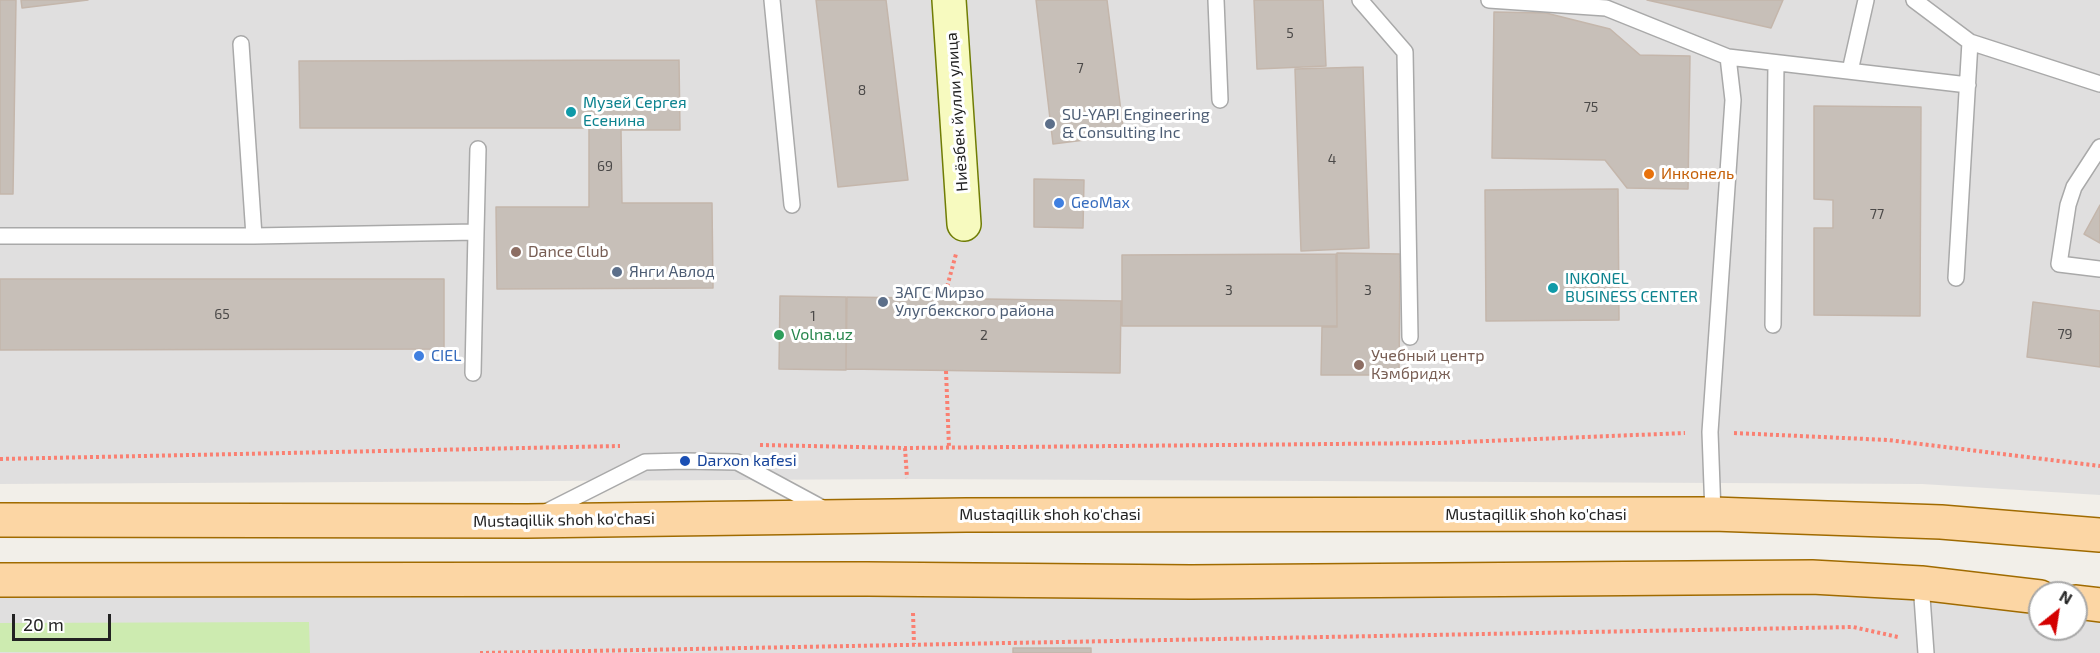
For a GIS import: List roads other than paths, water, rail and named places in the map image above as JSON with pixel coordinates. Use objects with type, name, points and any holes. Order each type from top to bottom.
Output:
[{"type":"main road","name":"Mustaqillik shoh ko'chasi","points":[[0,520],[527,521],[840,517],[1713,514],[1941,522],[2100,535]]},
{"type":"main road","points":[[0,580],[867,579],[1191,582],[1812,577],[1921,583],[2028,596]]},
{"type":"street","name":"Ниёзбек йулли улица","points":[[949,0],[964,224]]},
{"type":"lane","points":[[772,0],[792,205]]},
{"type":"lane","points":[[1216,0],[1221,100]]},
{"type":"lane","points":[[1360,0],[1405,52],[1410,337]]},
{"type":"lane","points":[[1490,0],[1606,8],[1728,57],[1968,85]]},
{"type":"lane","points":[[1850,71],[1866,0]]},
{"type":"lane","points":[[1914,0],[1970,42],[2100,84]]},
{"type":"lane","points":[[1956,278],[1970,42]]},
{"type":"lane","points":[[242,44],[254,236]]},
{"type":"lane","points":[[1713,514],[1710,432],[1733,100],[1728,57]]},
{"type":"lane","points":[[1773,325],[1776,63]]},
{"type":"lane","points":[[2100,147],[2074,187],[2068,205],[2059,264],[2100,269]]},
{"type":"lane","points":[[473,373],[478,149]]},
{"type":"lane","points":[[0,236],[254,236],[476,231]]},
{"type":"lane","points":[[527,521],[645,462],[685,461],[737,462],[840,517]]},
{"type":"lane","points":[[1921,583],[1926,653]]},
{"type":"place","name":"Музей Сергея Есенина","points":[[571,112]]},
{"type":"place","name":"SU-YAPI Engineering & Consulting Inc","points":[[1050,124]]},
{"type":"place","name":"Инконель","points":[[1649,174]]},
{"type":"place","name":"GeoMax","points":[[1059,203]]},
{"type":"place","name":"Dance Club","points":[[516,252]]},
{"type":"place","name":"Янги Авлод","points":[[617,272]]},
{"type":"place","name":"INKONEL BUSINESS CENTER","points":[[1553,288]]},
{"type":"place","name":"ЗАГС Мирзо Улугбекского района","points":[[883,302]]},
{"type":"place","name":"Volna.uz","points":[[779,335]]},
{"type":"place","name":"CIEL","points":[[419,356]]},
{"type":"place","name":"Учебный центр Кэмбридж","points":[[1359,365]]},
{"type":"place","name":"Darxon kafesi","points":[[685,461]]}]
